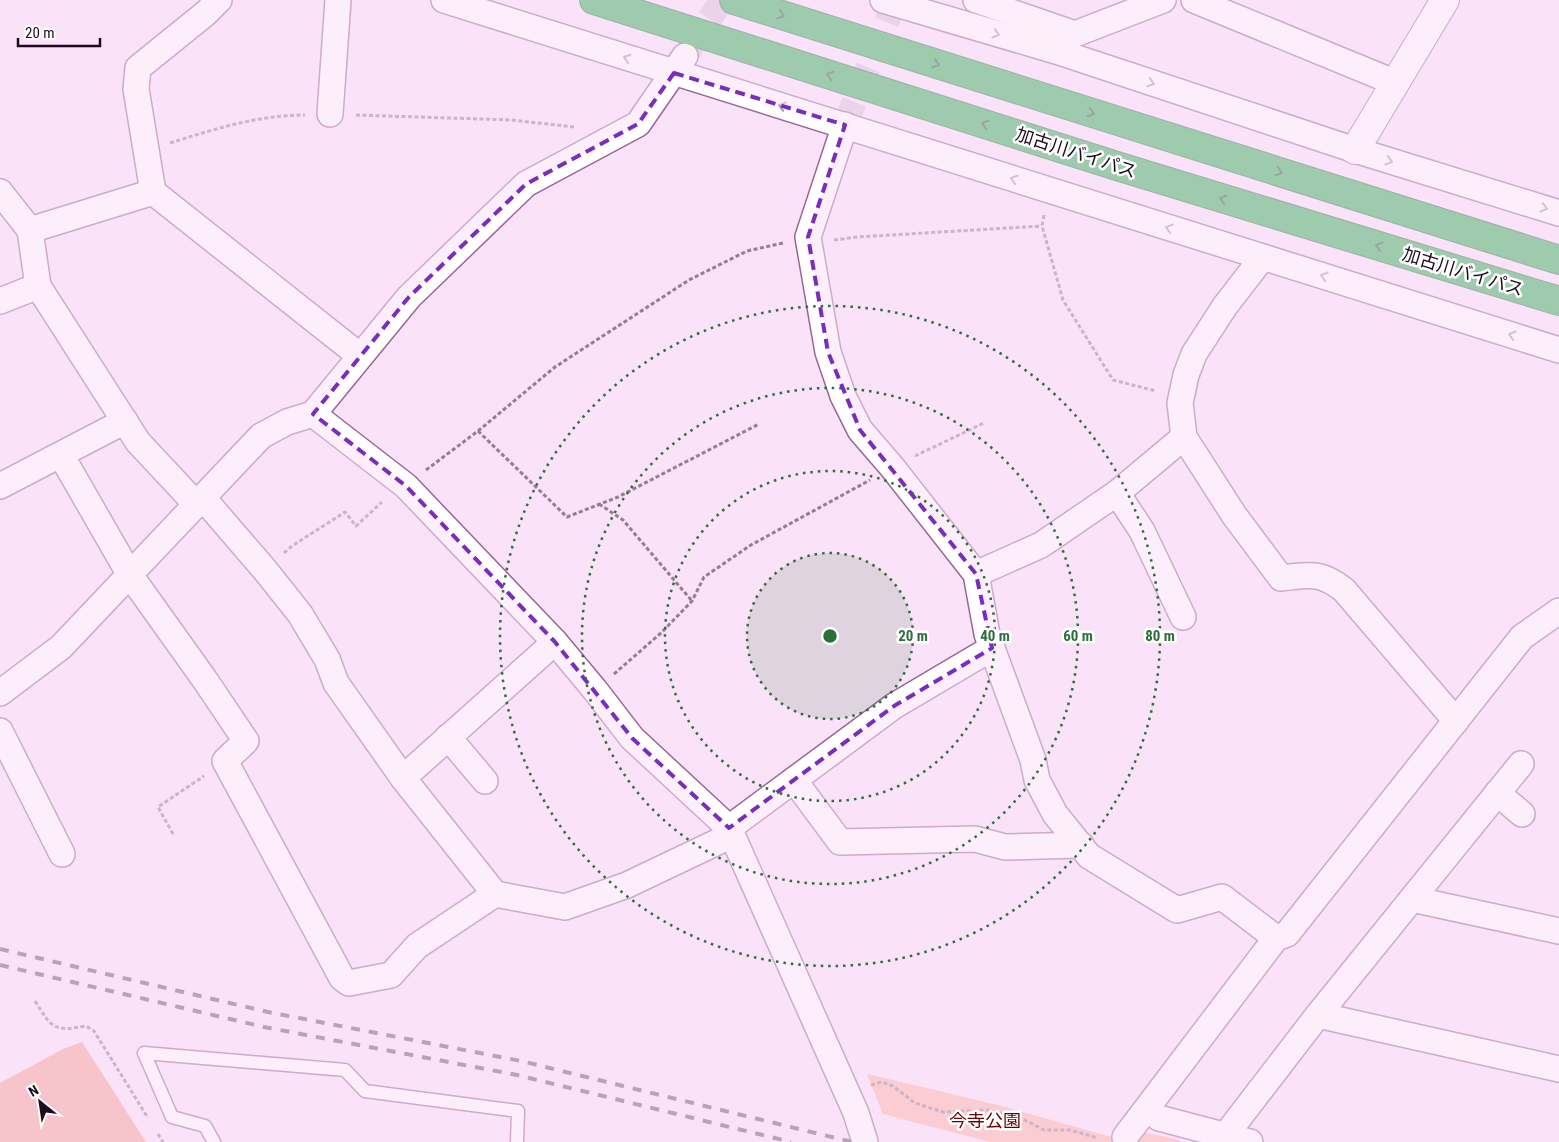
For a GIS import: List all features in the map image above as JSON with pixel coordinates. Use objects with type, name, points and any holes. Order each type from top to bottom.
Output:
[{"type":"highway","name":"加古川バイパス","points":[[594,0],[1120,167],[1559,302]]},
{"type":"highway","points":[[734,0],[1559,260]]},
{"type":"highway","points":[[1326,187],[1559,243]]},
{"type":"street","points":[[219,0],[206,13],[138,68],[136,89],[153,192],[360,356]]},
{"type":"street","points":[[330,114],[338,0]]},
{"type":"street","points":[[444,0],[679,64],[845,125],[1559,350]]},
{"type":"street","points":[[883,0],[922,5],[1056,52],[1355,150],[1559,213]]},
{"type":"street","points":[[976,0],[1075,34],[1163,0]]},
{"type":"street","points":[[1194,0],[1396,83]]},
{"type":"street","points":[[1355,150],[1445,0]]},
{"type":"street","points":[[0,693],[61,647],[261,436],[287,422],[313,414],[409,297],[526,184],[638,124],[679,64]]},
{"type":"street","points":[[845,125],[808,240],[828,352],[843,396],[860,430],[892,467],[976,574],[987,634],[1033,760],[1037,780],[1055,814],[1089,856],[1177,910],[1222,897],[1276,938]]},
{"type":"street","points":[[0,192],[30,230],[38,286],[138,442],[200,501],[265,570],[300,614],[327,658],[336,683],[403,778],[495,894],[565,907],[627,885],[730,831],[794,780],[894,706],[992,648]]},
{"type":"street","points":[[30,230],[153,192]]},
{"type":"street","points":[[1263,257],[1225,306],[1194,354],[1186,375],[1180,402],[1184,437],[1234,515],[1281,578],[1318,575],[1332,580],[1344,590],[1456,720]]},
{"type":"street","points":[[0,301],[38,286]]},
{"type":"street","points":[[313,414],[404,484],[554,642],[595,690],[632,738],[730,831],[856,1113],[865,1142]]},
{"type":"street","points":[[0,486],[125,421]]},
{"type":"street","points":[[976,574],[1041,544],[1117,494],[1184,437]]},
{"type":"street","points":[[61,454],[130,575],[205,680],[246,742],[225,761],[342,978],[349,983],[391,975],[417,946],[495,894]]},
{"type":"street","points":[[1117,494],[1142,531],[1183,617]]},
{"type":"street","points":[[1136,1129],[1276,938],[1287,934],[1522,636],[1559,612]]},
{"type":"street","points":[[403,778],[554,642]]},
{"type":"street","points":[[0,731],[62,854]]},
{"type":"street","points":[[448,738],[485,781]]},
{"type":"street","points":[[1226,1136],[1318,1015],[1521,764]]},
{"type":"street","points":[[794,780],[840,842],[975,840],[1005,847],[1080,845]]},
{"type":"street","points":[[1497,793],[1522,814]]},
{"type":"street","points":[[1412,899],[1559,931]]},
{"type":"street","points":[[1318,1015],[1559,1069]]},
{"type":"street","points":[[1136,1129],[1226,1136],[1250,1142]]},
{"type":"lane","points":[[214,1142],[205,1126],[172,1116],[144,1053],[345,1070],[365,1091],[518,1110],[517,1142]]},
{"type":"path","points":[[147,151],[249,120],[280,115],[330,114],[510,120],[600,130],[613,138]]},
{"type":"path","points":[[1045,210],[1042,226],[1063,300],[1113,380],[1170,395],[1180,402]]},
{"type":"path","points":[[265,570],[292,546],[345,512],[356,526],[404,484],[478,431],[556,367],[689,280],[747,251],[808,240],[1042,226]]},
{"type":"path","points":[[595,690],[661,633],[692,601],[704,577],[751,545],[892,467],[984,423]]},
{"type":"path","points":[[478,431],[567,518],[618,497],[759,424]]},
{"type":"path","points":[[598,504],[623,520],[692,601]]},
{"type":"path","points":[[173,834],[158,807],[225,761]]},
{"type":"path","points":[[35,1001],[48,1022],[55,1026],[63,1029],[86,1026],[94,1031],[148,1118]]},
{"type":"path","points":[[866,1088],[871,1084],[882,1082],[893,1086],[915,1103],[929,1109],[943,1112],[987,1110],[1021,1118],[1044,1130],[1136,1129]]},
{"type":"path","points":[[153,1126],[163,1142]]},
{"type":"highlighted area","points":[[674,73],[845,125],[808,237],[828,352],[860,430],[976,574],[992,648],[894,706],[729,828],[632,738],[555,642],[406,486],[313,414],[409,297],[526,184],[638,124]]},
{"type":"green space","name":"今寺公園","points":[[867,1074],[998,1105],[1129,1142],[990,1142],[883,1114]]},
{"type":"green space","points":[[1142,1132],[1180,1140],[1180,1142],[1135,1142]]},
{"type":"shaded area","points":[[82,1042],[146,1142],[0,1142],[0,1083],[63,1049]]},
{"type":"tunnel","points":[[689,50],[722,0]]},
{"type":"tunnel","points":[[845,125],[894,4]]},
{"type":"railway","points":[[0,949],[268,1012],[521,1061],[852,1142]]},
{"type":"railway","points":[[0,965],[264,1027],[517,1075],[791,1142]]}]
